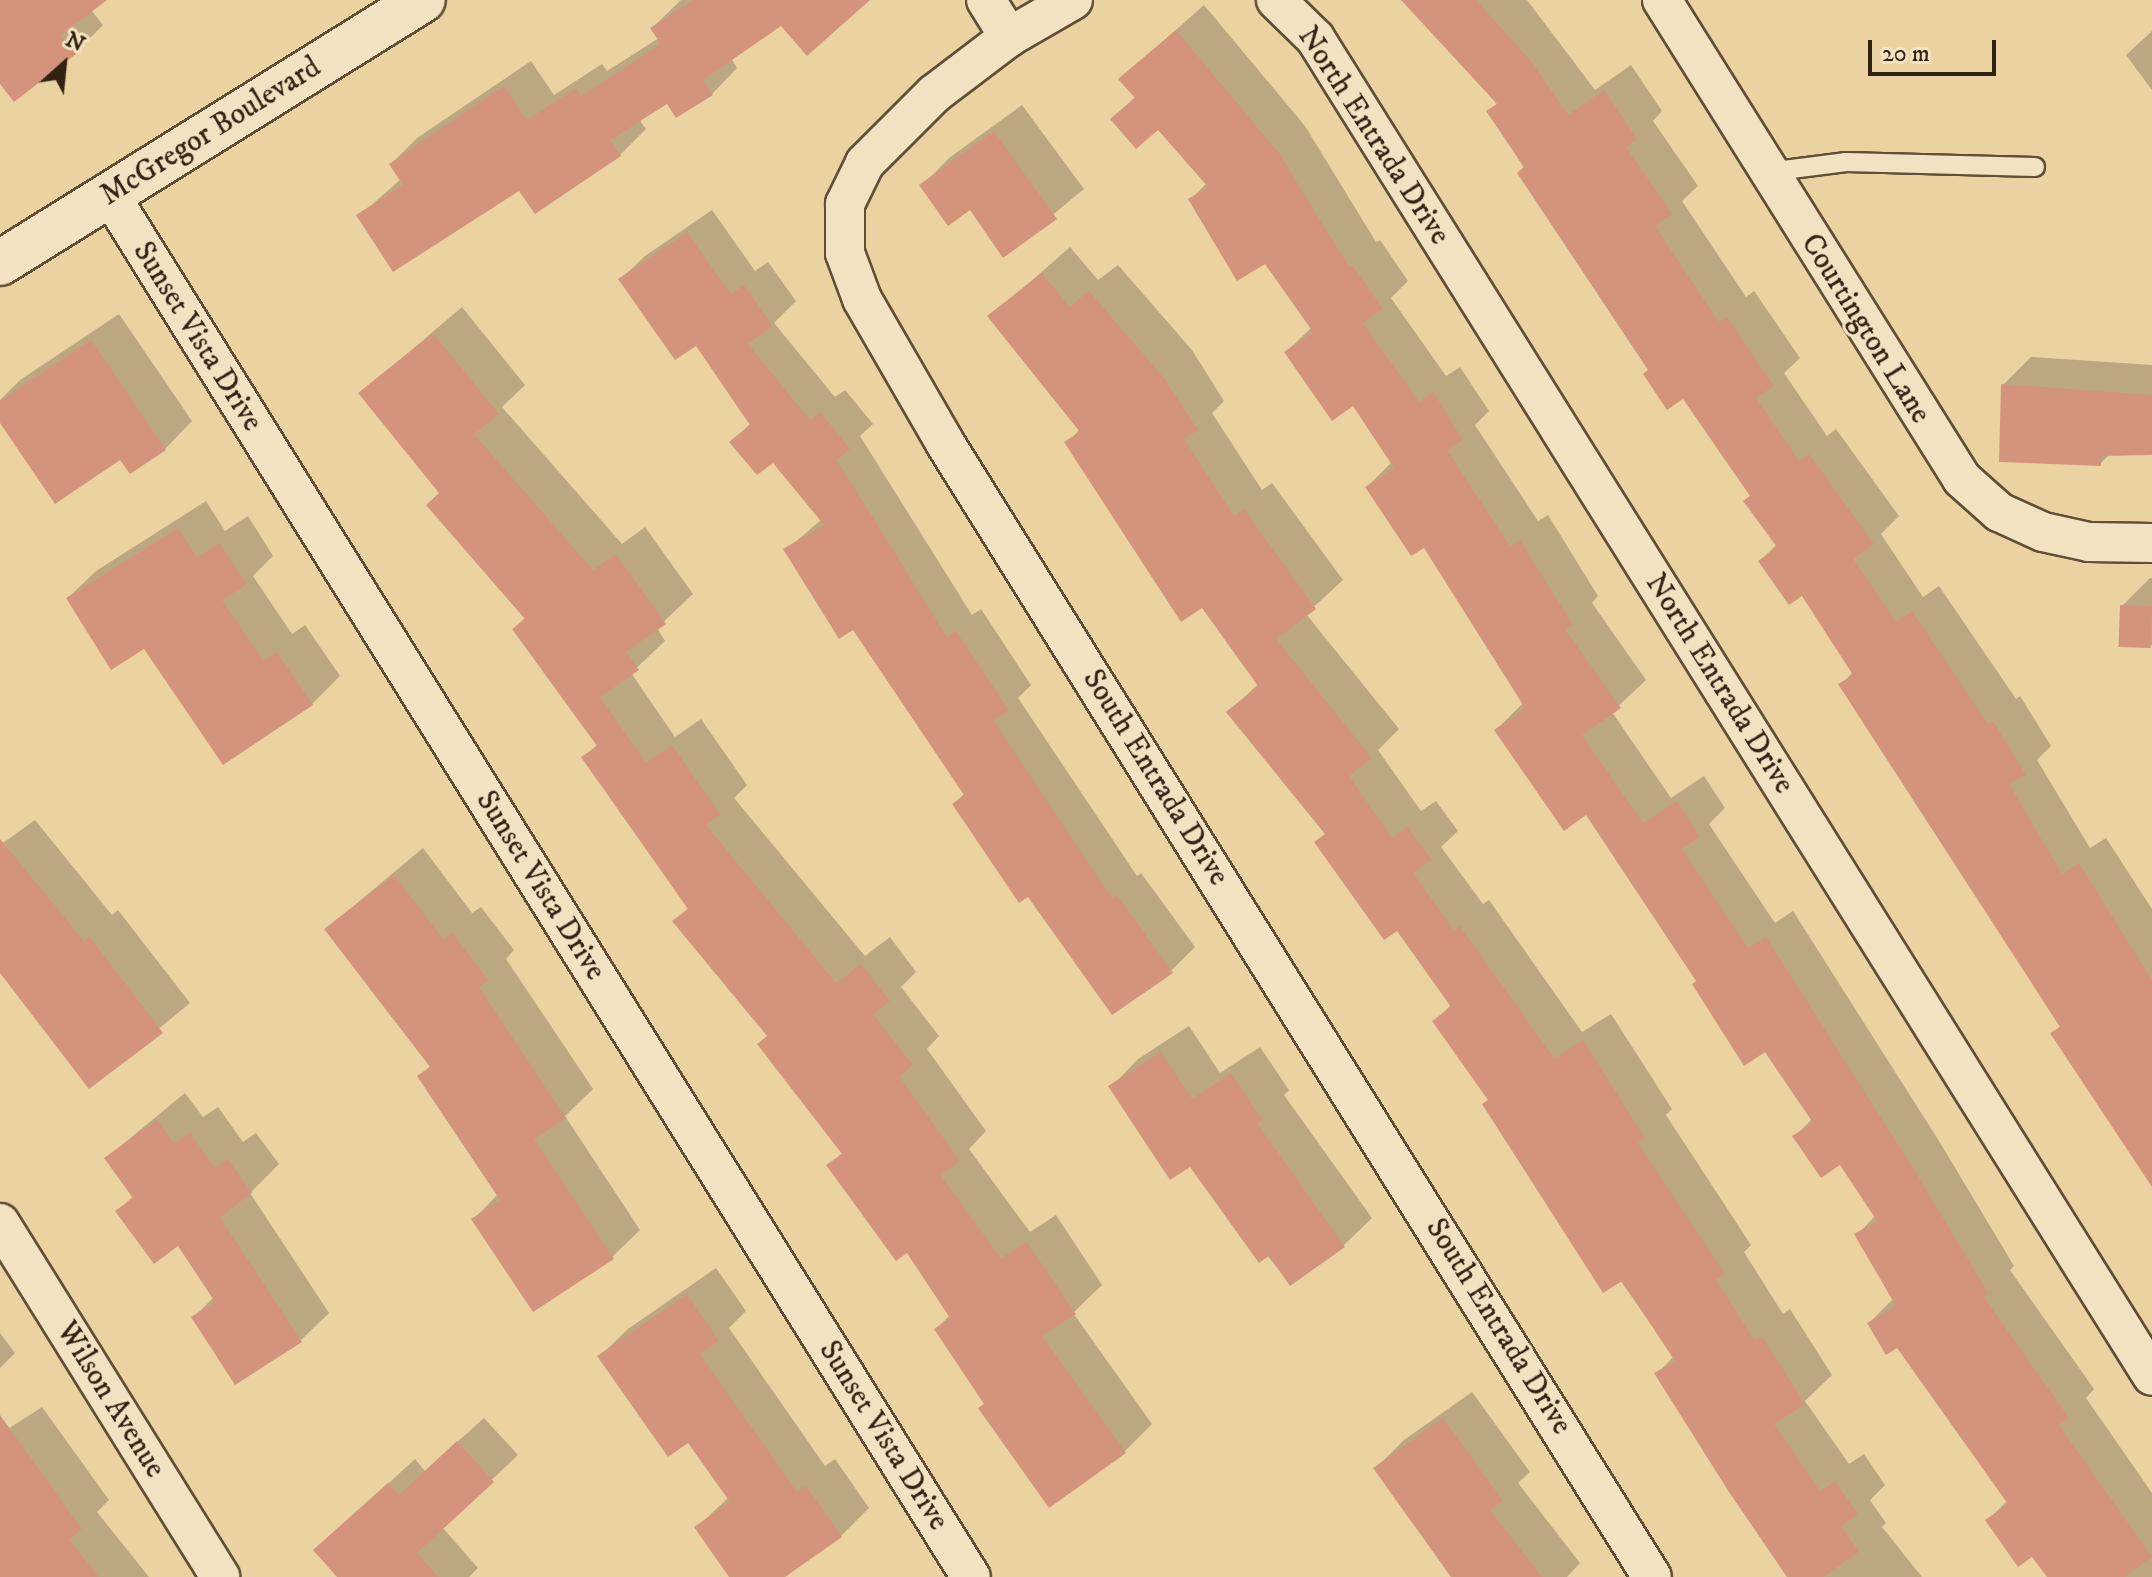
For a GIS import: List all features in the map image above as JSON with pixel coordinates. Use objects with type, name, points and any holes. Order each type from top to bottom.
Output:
[{"type":"main road","name":"McGregor Boulevard","points":[[0,263],[423,0]]},
{"type":"street","points":[[986,0],[1009,37],[1073,0]]},
{"type":"street","name":"North Entrada Drive","points":[[1276,0],[1315,38],[2152,1376]]},
{"type":"street","name":"Courtington Lane","points":[[1662,0],[1962,479],[1999,512],[2043,532],[2089,542],[2152,543]]},
{"type":"street","name":"South Entrada Drive","points":[[1009,37],[924,102],[865,163],[845,204],[845,253],[862,299],[945,443],[1652,1577]]},
{"type":"street","name":"Sunset Vista Drive","points":[[110,195],[971,1577]]},
{"type":"street","name":"Wilson Avenue","points":[[0,1223],[220,1577]]},
{"type":"lane","points":[[1768,172],[1846,162],[2035,167]]},
{"type":"building","points":[[0,0],[107,0],[61,35],[76,54],[14,102],[0,84]]},
{"type":"building","points":[[693,0],[870,0],[807,56],[781,26],[703,80],[713,95],[676,118],[667,104],[610,140],[621,156],[535,214],[519,191],[393,272],[356,215],[403,185],[389,164],[504,86],[527,120],[576,88],[581,96],[661,44],[650,28]]},
{"type":"building","points":[[1401,0],[1476,0],[1531,61],[1568,115],[1604,90],[1637,139],[1626,147],[1672,214],[1655,226],[1719,322],[1727,317],[1774,386],[1756,398],[1799,461],[1809,454],[1874,544],[1853,559],[1896,622],[1912,611],[1988,724],[1993,721],[2026,775],[2009,784],[2062,874],[2079,863],[2152,980],[2152,1187],[2050,1033],[2060,1027],[1838,684],[1853,675],[1802,596],[1789,605],[1758,561],[1777,547],[1743,501],[1750,496],[1683,399],[1667,410],[1643,374],[1648,370],[1517,173],[1524,167],[1486,111],[1497,104]]},
{"type":"building","points":[[1176,30],[1279,153],[1349,267],[1352,265],[1383,309],[1363,323],[1419,402],[1433,392],[1463,440],[1447,450],[1510,546],[1520,540],[1573,625],[1565,629],[1621,708],[1582,735],[1643,823],[1677,801],[1700,837],[1682,849],[1748,948],[1766,937],[1913,1168],[1989,1294],[1984,1297],[2069,1418],[2059,1425],[2152,1557],[2124,1577],[2047,1577],[2032,1557],[2018,1567],[1985,1520],[2008,1504],[1897,1348],[1886,1355],[1867,1323],[1896,1306],[1854,1234],[1877,1221],[1840,1165],[1821,1178],[1792,1136],[1813,1123],[1765,1052],[1744,1066],[1692,984],[1696,981],[1586,815],[1564,831],[1494,730],[1525,708],[1424,548],[1411,556],[1365,487],[1394,468],[1353,406],[1332,421],[1284,352],[1313,332],[1265,264],[1237,281],[1188,199],[1208,187],[1158,130],[1136,149],[1110,119],[1135,98],[1118,79]]},
{"type":"building","points":[[994,131],[1057,219],[1003,258],[970,210],[948,226],[919,185]]},
{"type":"building","points":[[687,232],[731,294],[744,285],[773,326],[748,344],[810,420],[820,412],[850,449],[837,460],[947,637],[956,631],[1009,710],[993,720],[1112,898],[1117,895],[1173,973],[1112,1015],[1028,897],[1019,903],[952,804],[964,795],[853,630],[839,639],[783,549],[824,525],[773,463],[757,475],[729,442],[750,425],[696,346],[675,360],[618,279]]},
{"type":"building","points":[[1042,273],[1069,307],[1089,291],[1164,378],[1198,430],[1184,439],[1234,516],[1244,509],[1316,609],[1276,639],[1372,758],[1349,776],[1392,838],[1407,827],[1432,860],[1413,873],[1454,930],[1460,926],[1554,1058],[1583,1040],[1645,1138],[1638,1143],[1725,1274],[1716,1280],[1754,1340],[1762,1336],[1805,1404],[1774,1424],[1820,1491],[1835,1481],[1858,1514],[1841,1526],[1859,1552],[1823,1577],[1787,1577],[1729,1492],[1654,1373],[1675,1361],[1622,1281],[1603,1293],[1482,1104],[1488,1100],[1432,1021],[1451,1007],[1397,931],[1384,940],[1314,842],[1325,834],[1226,712],[1258,686],[1202,608],[1181,622],[1064,442],[1080,432],[987,316]]},
{"type":"building","points":[[433,333],[499,414],[474,434],[593,570],[616,554],[666,624],[626,652],[639,670],[600,697],[646,763],[672,745],[720,814],[706,825],[836,983],[861,964],[890,1001],[873,1014],[913,1065],[899,1076],[960,1161],[940,1175],[1001,1258],[1027,1242],[1076,1314],[1042,1336],[1126,1453],[1049,1508],[978,1408],[984,1404],[934,1329],[950,1318],[907,1253],[896,1261],[826,1165],[842,1154],[757,1044],[767,1036],[672,921],[688,909],[581,757],[597,746],[512,629],[525,619],[426,505],[439,493],[358,393]]},
{"type":"building","points":[[91,340],[166,450],[130,474],[120,460],[55,504],[0,423],[0,401]]},
{"type":"building","points":[[2001,384],[2152,395],[2152,455],[2101,456],[2101,466],[1999,462]]},
{"type":"building","points":[[178,528],[197,557],[220,543],[247,585],[222,600],[263,661],[277,652],[313,705],[223,765],[144,649],[111,670],[66,598]]},
{"type":"building","points":[[2120,605],[2152,606],[2151,648],[2119,647]]},
{"type":"building","points":[[0,839],[84,941],[90,937],[163,1033],[89,1089],[0,973]]},
{"type":"building","points":[[394,875],[444,940],[452,933],[488,980],[479,987],[566,1118],[534,1139],[614,1259],[533,1312],[471,1219],[500,1200],[417,1076],[430,1067],[324,929]]},
{"type":"building","points":[[1161,1052],[1192,1099],[1231,1073],[1262,1120],[1257,1123],[1345,1247],[1290,1286],[1269,1256],[1259,1263],[1190,1167],[1170,1180],[1108,1086]]},
{"type":"building","points":[[157,1120],[174,1144],[190,1133],[215,1168],[228,1159],[252,1193],[220,1217],[302,1342],[235,1385],[191,1317],[215,1302],[178,1246],[154,1264],[115,1211],[133,1198],[104,1158]]},
{"type":"building","points":[[687,1294],[719,1341],[700,1354],[797,1492],[806,1486],[842,1537],[785,1577],[729,1577],[694,1527],[730,1502],[688,1443],[668,1457],[597,1356]]},
{"type":"building","points":[[0,1415],[82,1529],[69,1539],[99,1577],[0,1577]]},
{"type":"building","points":[[1443,1418],[1503,1501],[1490,1510],[1542,1577],[1451,1577],[1373,1468]]},
{"type":"building","points":[[457,1441],[494,1482],[417,1553],[438,1577],[337,1577],[313,1550],[388,1483],[399,1495]]}]
